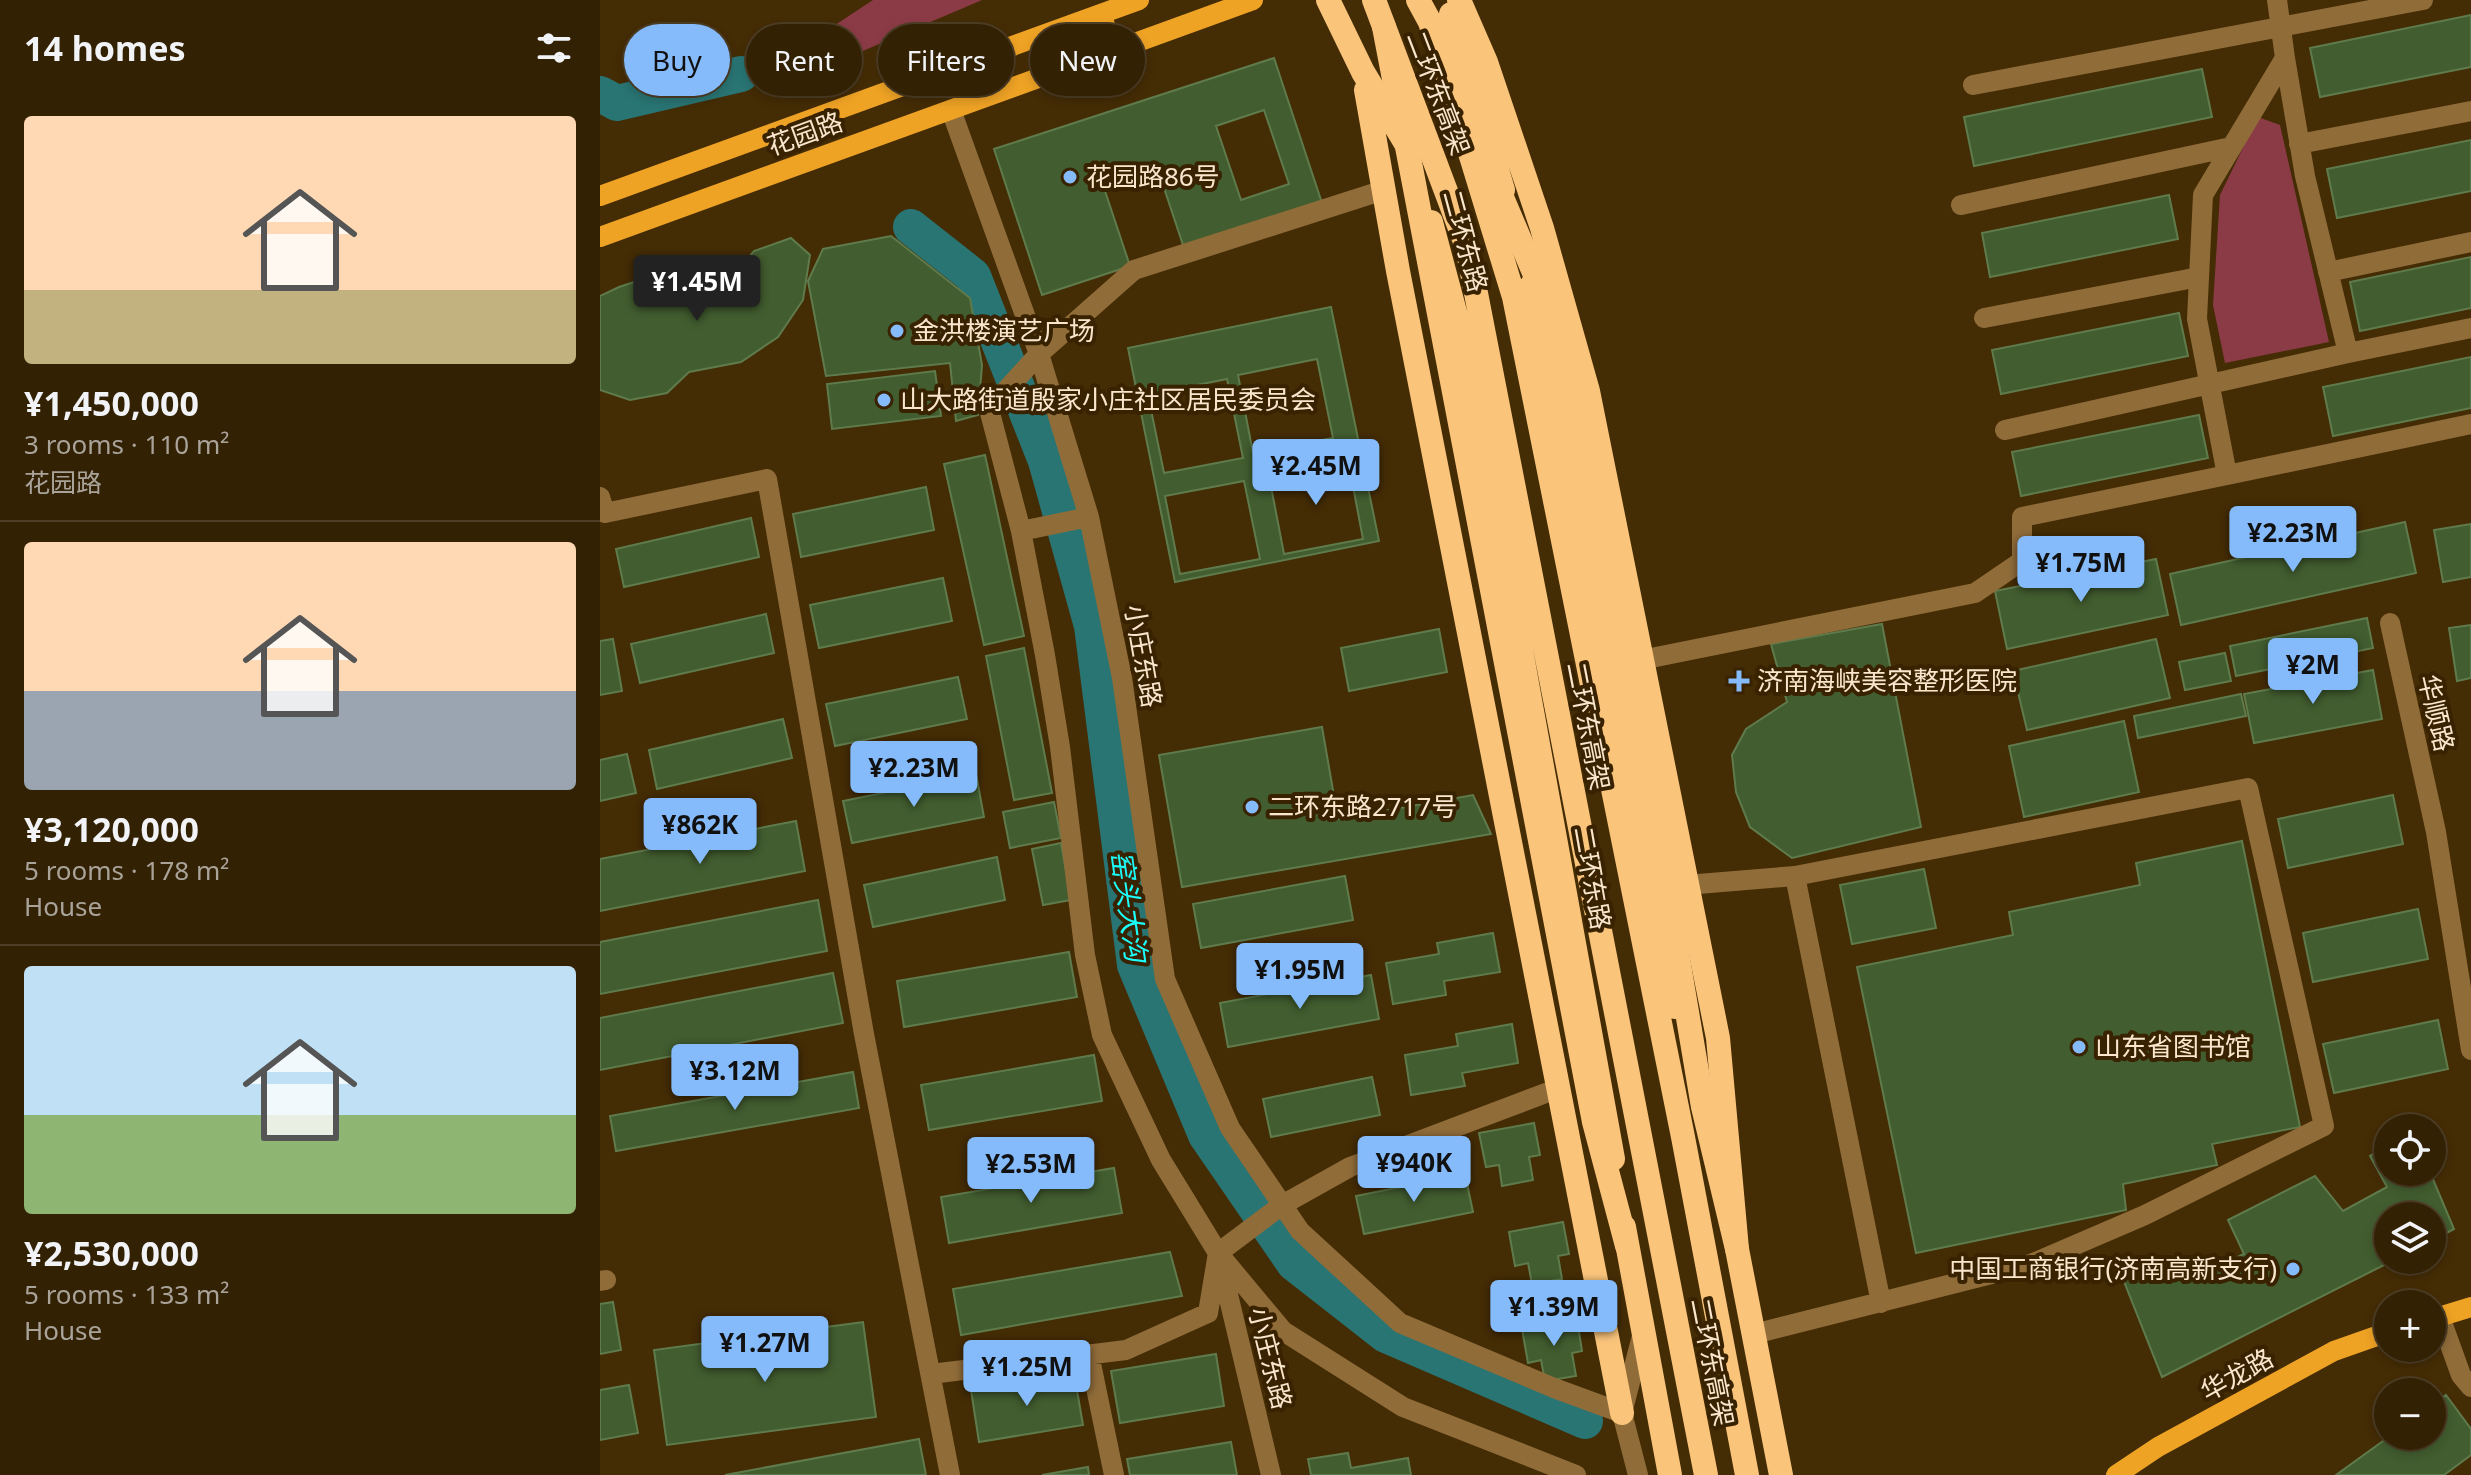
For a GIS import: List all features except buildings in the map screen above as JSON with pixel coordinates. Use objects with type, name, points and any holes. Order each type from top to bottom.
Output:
[{"type":"highway","name":"二环东路","points":[[1328,0],[1363,72],[1415,159],[1470,368],[1670,1475]]},
{"type":"highway","name":"二环东高架","points":[[1374,0],[1467,247],[1706,1475]]},
{"type":"highway","name":"二环东高架","points":[[1418,0],[1430,22],[1514,297],[1683,1137],[1747,1475]]},
{"type":"highway","name":"二环东路","points":[[1446,0],[1544,333],[1703,1162],[1737,1249]]},
{"type":"highway","name":"二环东路","points":[[1459,0],[1486,62],[1537,213],[1588,391],[1718,1038],[1737,1249],[1781,1475]]},
{"type":"highway","points":[[1384,27],[1594,1122],[1627,1246]]},
{"type":"highway","name":"二环东路","points":[[1363,72],[1622,1413]]},
{"type":"highway","points":[[1467,141],[1498,188],[1564,343],[1654,816],[1703,1107],[1737,1249]]},
{"type":"main road","name":"花园路","points":[[600,196],[1139,0]]},
{"type":"main road","name":"花园路","points":[[1145,39],[1253,0]]},
{"type":"main road","points":[[1101,14],[1105,24]]},
{"type":"main road","name":"花园路","points":[[600,237],[1030,81]]},
{"type":"main road","points":[[2446,1315],[2471,1307]]},
{"type":"main road","name":"华龙路","points":[[2116,1475],[2158,1447],[2334,1351],[2374,1337]]},
{"type":"street","points":[[2277,0],[2299,144],[2348,353]]},
{"type":"street","points":[[1973,85],[2423,0]]},
{"type":"street","points":[[2227,475],[2197,319],[2203,195],[2285,58]]},
{"type":"street","name":"小庄东路","points":[[951,110],[1039,354],[1084,518],[1122,678],[1165,979],[1230,1128],[1300,1231],[1400,1323],[1622,1413]]},
{"type":"street","points":[[2299,144],[2471,111]]},
{"type":"street","points":[[1961,205],[2231,147]]},
{"type":"street","points":[[1384,190],[1134,270],[1039,354],[989,409],[1031,529],[1085,955],[1102,1035],[1161,1160],[1218,1253],[1283,1331],[1403,1407],[1576,1475]]},
{"type":"street","points":[[2328,272],[2471,242]]},
{"type":"street","points":[[1984,318],[2199,277]]},
{"type":"street","points":[[2005,430],[2471,328]]},
{"type":"street","points":[[1641,660],[1975,593],[2022,561],[2022,517],[2471,424]]},
{"type":"street","points":[[600,497],[605,513],[767,479],[864,1034],[950,1475]]},
{"type":"street","points":[[1031,529],[1084,518]]},
{"type":"street","name":"华顺路","points":[[2390,623],[2436,832],[2471,1050]]},
{"type":"street","points":[[1686,885],[1795,876],[2248,788],[2324,1126],[2145,1215],[2031,1264],[1754,1334]]},
{"type":"street","points":[[1795,876],[1881,1303]]},
{"type":"street","points":[[931,1374],[1126,1350],[1208,1313],[1218,1253],[1282,1205],[1350,1167],[1559,1088]]},
{"type":"street","name":"小庄东路","points":[[1218,1253],[1271,1475]]},
{"type":"street","points":[[1638,1475],[1622,1413],[1643,1332]]},
{"type":"street","points":[[2446,1341],[2461,1375],[2471,1387]]},
{"type":"street","points":[[1089,1354],[1114,1475]]},
{"type":"shaded area","points":[[873,0],[982,0],[926,24],[878,24],[878,44],[862,51],[862,24],[837,24]]},
{"type":"shaded area","points":[[2258,117],[2280,125],[2329,342],[2225,363],[2213,305],[2220,195]]},
{"type":"waterway","name":"窑头大沟","points":[[600,94],[617,103],[741,74]]},
{"type":"waterway","name":"窑头大沟","points":[[911,227],[973,276],[1046,461],[1092,626],[1135,965],[1206,1135],[1294,1263],[1386,1335],[1585,1421]]},
{"type":"place","name":"花园路86号","points":[[1070,177]]},
{"type":"place","name":"金洪楼演艺广场","points":[[897,331]]},
{"type":"place","name":"山大路街道殷家小庄社区居民委员会","points":[[884,400]]},
{"type":"place","name":"济南海峡美容整形医院","points":[[1739,681]]},
{"type":"place","name":"二环东路2717号","points":[[1252,807]]},
{"type":"place","name":"山东省图书馆","points":[[2079,1047]]},
{"type":"place","name":"中国工商银行(济南高新支行)","points":[[2293,1269]]}]
